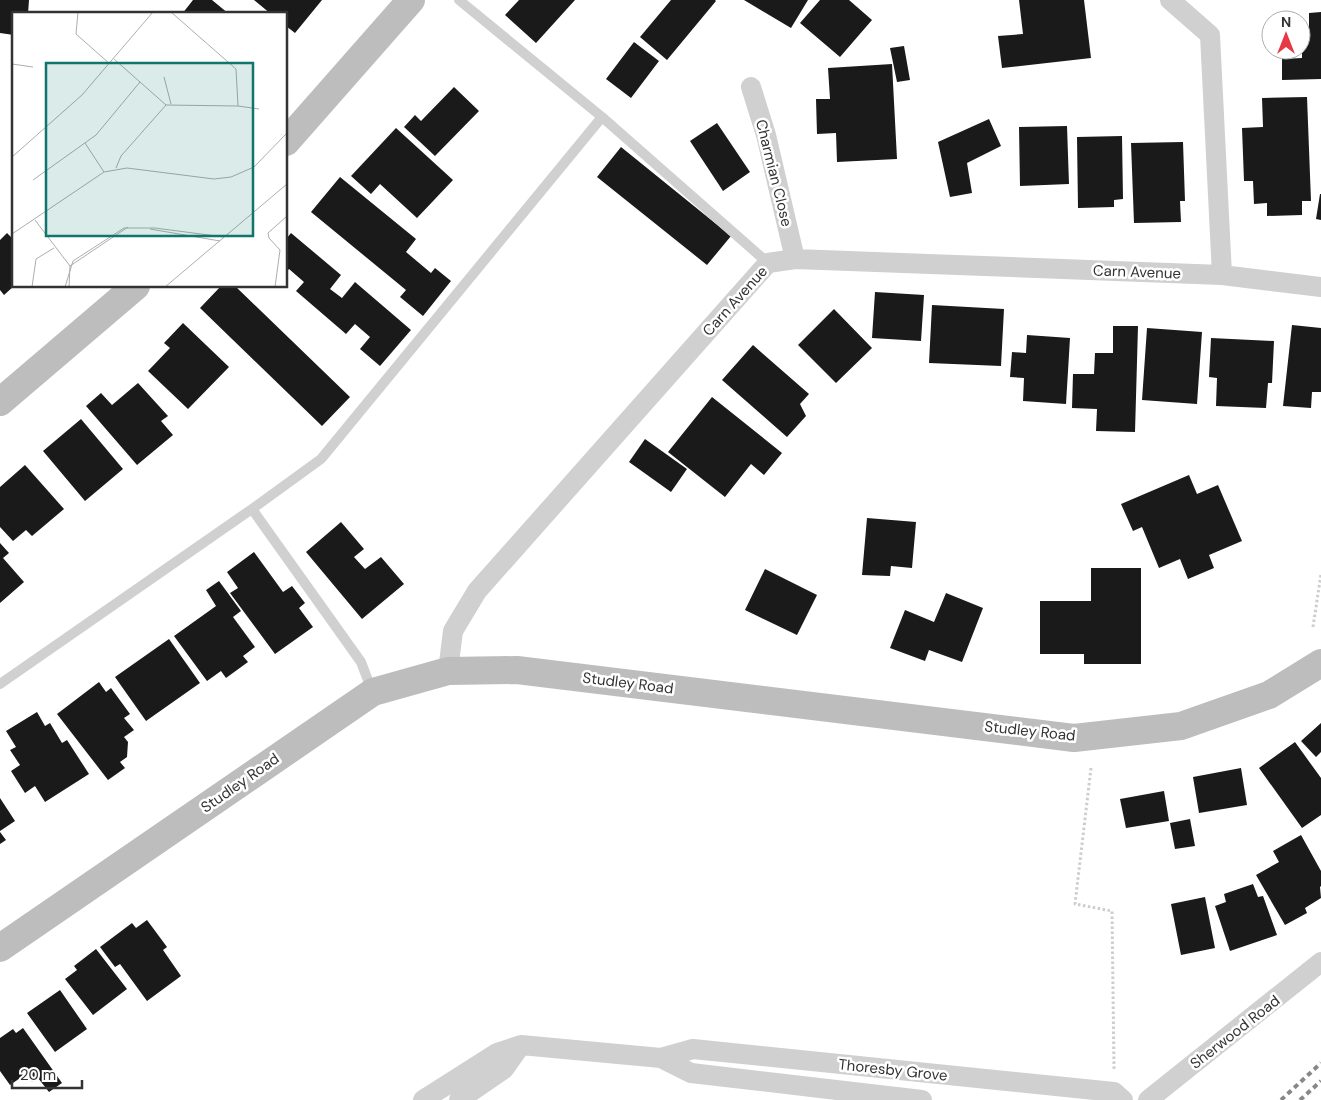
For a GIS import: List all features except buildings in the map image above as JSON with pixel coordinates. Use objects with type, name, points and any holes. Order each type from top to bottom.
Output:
[{"type":"street","points":[[1170,0],[1210,35],[1222,275]]},
{"type":"street","points":[[288,140],[408,1]]},
{"type":"street","name":"Charmian Close","points":[[751,87],[766,135],[795,259]]},
{"type":"street","name":"Carn Avenue","points":[[448,671],[453,631],[477,591],[768,263],[795,259],[1222,275],[1321,287]]},
{"type":"street","points":[[0,402],[134,288]]},
{"type":"street","name":"Studley Road","points":[[0,948],[373,692],[448,671],[517,670],[1074,738],[1181,726],[1269,695],[1321,663]]},
{"type":"street","name":"Sherwood Road","points":[[1148,1100],[1321,962]]},
{"type":"street","points":[[459,1100],[504,1069],[522,1045]]},
{"type":"street","name":"Thoresby Grove","points":[[423,1100],[497,1053],[522,1045],[661,1058],[693,1049],[1114,1092],[1123,1100]]},
{"type":"street","name":"Thoresby Grove","points":[[661,1058],[691,1073],[922,1100]]},
{"type":"lane","points":[[459,0],[602,117],[768,263]]},
{"type":"lane","points":[[0,684],[252,509],[320,459],[602,117]]},
{"type":"lane","points":[[252,509],[361,662],[373,692]]},
{"type":"path","points":[[1314,628],[1321,574]]},
{"type":"path","points":[[1091,768],[1075,904],[1112,910],[1114,1069]]},
{"type":"railway","points":[[1281,1100],[1321,1063]]},
{"type":"railway","points":[[1300,1100],[1321,1081]]}]
